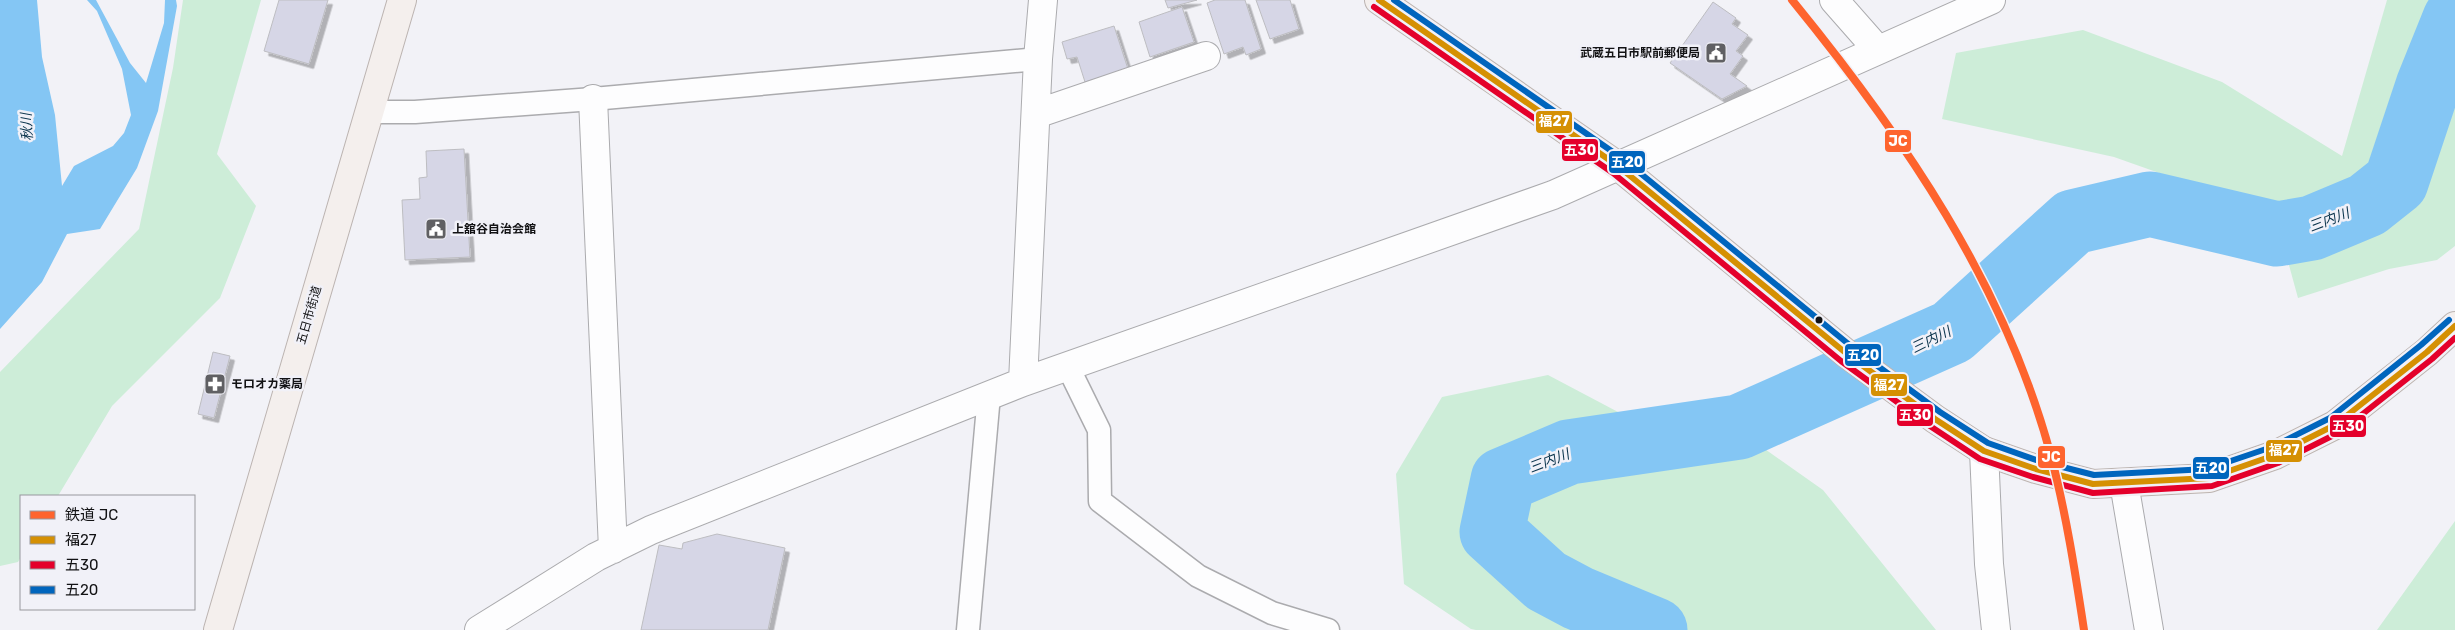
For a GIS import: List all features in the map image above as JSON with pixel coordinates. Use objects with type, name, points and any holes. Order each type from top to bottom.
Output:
[{"type":"main road","name":"五日市街道","points":[[218,630],[402,0]]},
{"type":"main road","points":[[1379,0],[1618,166],[1847,354],[1935,419],[1984,451],[2036,469],[2093,484],[2209,478],[2275,454],[2335,425],[2427,352],[2455,326]]},
{"type":"street","points":[[1023,382],[1038,59],[1043,0]]},
{"type":"street","points":[[1834,0],[1878,50]]},
{"type":"street","points":[[479,630],[613,549],[661,526],[1023,382],[1552,195],[1991,0]]},
{"type":"street","points":[[1036,114],[1206,56]]},
{"type":"street","points":[[593,99],[613,549]]},
{"type":"street","points":[[1984,451],[1989,564],[1996,630]]},
{"type":"street","points":[[2124,483],[2149,630]]},
{"type":"lane","points":[[368,112],[415,112],[593,99],[1038,59]]},
{"type":"lane","points":[[1068,367],[1099,430],[1100,501],[1198,576],[1272,613],[1328,630]]},
{"type":"lane","points":[[968,630],[989,395]]},
{"type":"green space","points":[[183,0],[261,0],[217,154],[256,206],[220,298],[112,406],[59,495],[20,495],[20,559],[18,562],[0,566],[0,372],[139,229],[173,68]]},
{"type":"green space","points":[[2387,0],[2455,0],[2455,246],[2437,260],[2389,269],[2298,298],[2275,214],[2114,157],[1942,119],[1956,53],[2083,30],[2222,82],[2342,156]]},
{"type":"green space","points":[[1548,375],[1637,422],[1697,401],[1823,490],[1936,630],[1471,629],[1404,584],[1396,474],[1442,397]]},
{"type":"green space","points":[[2455,521],[2455,630],[2377,630]]},
{"type":"water","name":"秋川","points":[[0,0],[37,0],[42,57],[55,115],[62,186],[74,166],[113,146],[124,133],[131,115],[122,69],[97,11],[87,0],[96,0],[130,63],[146,83],[164,23],[165,0],[176,0],[177,6],[158,111],[137,168],[100,229],[67,234],[42,282],[0,329]]},
{"type":"building","points":[[279,0],[328,0],[309,64],[264,51]]},
{"type":"building","points":[[1165,0],[1197,0],[1168,8]]},
{"type":"building","points":[[1215,0],[1245,0],[1261,49],[1246,55],[1243,47],[1224,54],[1207,3]]},
{"type":"building","points":[[1256,0],[1290,0],[1299,29],[1270,39]]},
{"type":"building","points":[[1713,2],[1736,18],[1732,24],[1748,35],[1736,51],[1743,56],[1730,74],[1747,86],[1722,99],[1670,63]]},
{"type":"building","points":[[1182,7],[1194,42],[1150,57],[1139,22]]},
{"type":"building","points":[[1114,26],[1128,69],[1085,82],[1077,57],[1067,59],[1062,42]]},
{"type":"building","name":"上舘谷自治会館","points":[[464,149],[470,257],[405,260],[402,200],[420,199],[419,178],[427,177],[426,151]]},
{"type":"building","points":[[213,352],[230,356],[214,418],[198,414]]},
{"type":"building","points":[[717,534],[785,548],[768,630],[641,630],[659,545],[682,549],[683,543]]},
{"type":"waterway","name":"三内川","points":[[1655,630],[1578,598],[1546,581],[1492,532],[1503,480],[1569,452],[1739,427],[1952,332],[2073,222],[2150,204],[2277,234],[2312,228],[2367,205],[2396,182],[2428,86],[2455,19]]},
{"type":"rail line","name":"JC","points":[[1792,0],[1873,104],[1911,159],[1946,214],[1978,272],[2007,331],[2031,393],[2051,456],[2066,521],[2084,630]]},
{"type":"transit line","name":"福27","points":[[1379,0],[1618,166],[1847,354],[1935,419],[1984,451],[2036,469],[2093,484],[2209,478],[2275,455],[2335,425],[2427,352],[2455,326]]},
{"type":"transit line","name":"五20","points":[[1394,0],[1623,159],[1852,347],[1940,412],[1988,443],[2039,461],[2094,475],[2207,469],[2272,447],[2330,418],[2449,320]]},
{"type":"transit line","name":"五30","points":[[1374,7],[1613,173],[1841,361],[1930,426],[1980,459],[2033,477],[2093,493],[2212,486],[2278,463],[2340,432],[2432,359],[2455,338]]},
{"type":"place","name":"武蔵五日市駅前郵便局","points":[[1716,53]]},
{"type":"place","name":"上舘谷自治会館","points":[[436,229]]},
{"type":"place","name":"モロオカ薬局","points":[[215,384]]}]
